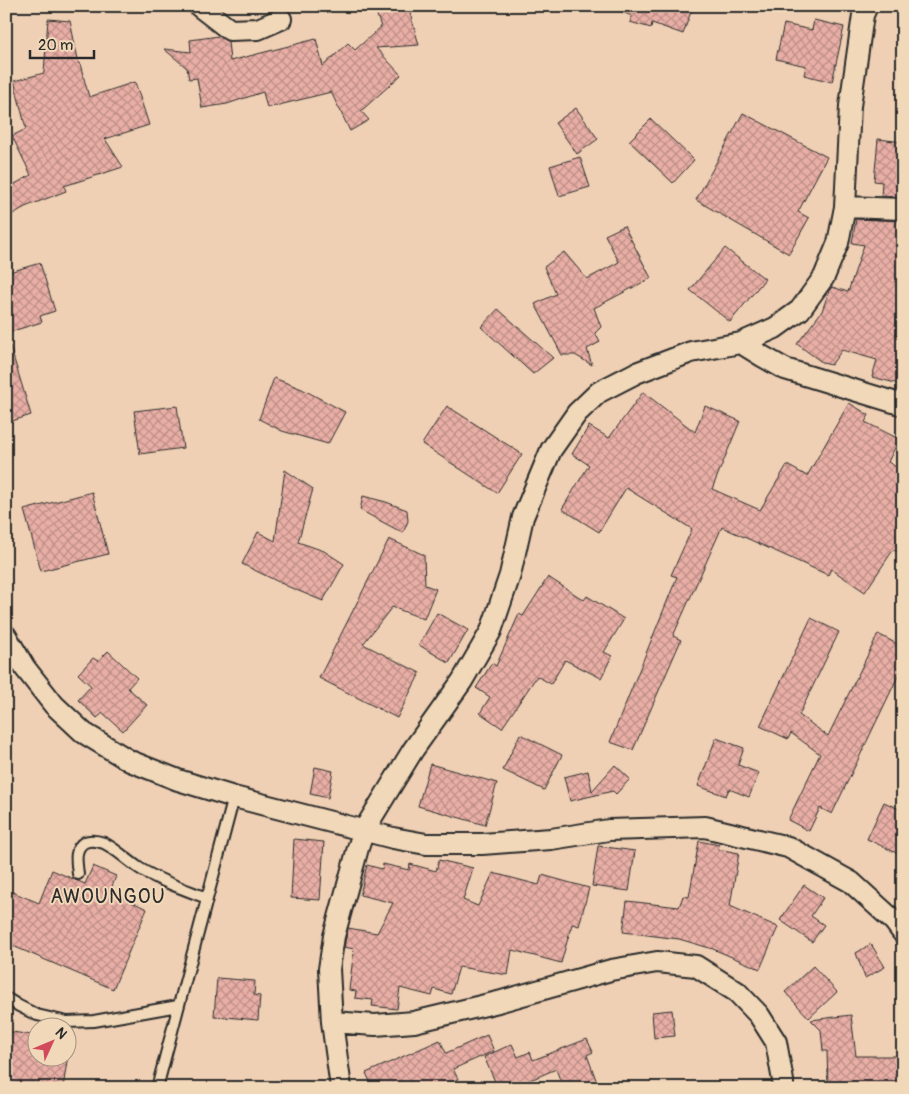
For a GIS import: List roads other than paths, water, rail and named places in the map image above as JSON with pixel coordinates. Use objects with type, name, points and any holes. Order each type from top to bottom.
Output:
[{"type":"street","points":[[199,6],[230,30],[258,29],[282,19]]},
{"type":"street","points":[[341,1088],[332,1022],[329,969],[334,936],[364,830],[413,750],[462,682],[491,631],[510,575],[523,516],[551,450],[577,413],[599,392],[636,373],[691,352],[741,343],[775,328],[800,310],[824,277],[838,243],[844,207],[850,106],[863,15],[867,6]]},
{"type":"street","points":[[844,207],[903,210]]},
{"type":"street","points":[[741,343],[785,369],[903,406]]},
{"type":"street","points":[[6,636],[25,668],[54,705],[84,733],[130,761],[178,780],[234,797],[393,838],[426,844],[482,844],[550,839],[610,830],[705,827],[788,847],[851,882],[894,921],[903,933]]},
{"type":"street","points":[[332,1022],[375,1025],[414,1022],[498,1002],[611,970],[658,962],[696,966],[737,992],[759,1015],[776,1042],[783,1088]]},
{"type":"lane","points":[[156,1088],[234,797]]},
{"type":"lane","points":[[78,874],[76,854],[78,848],[86,841],[93,840],[103,843],[154,876],[206,898]]},
{"type":"lane","points":[[6,998],[37,1015],[67,1022],[94,1021],[178,1006]]},
{"type":"district","name":"AWOUNGOU","points":[[108,896]]}]
